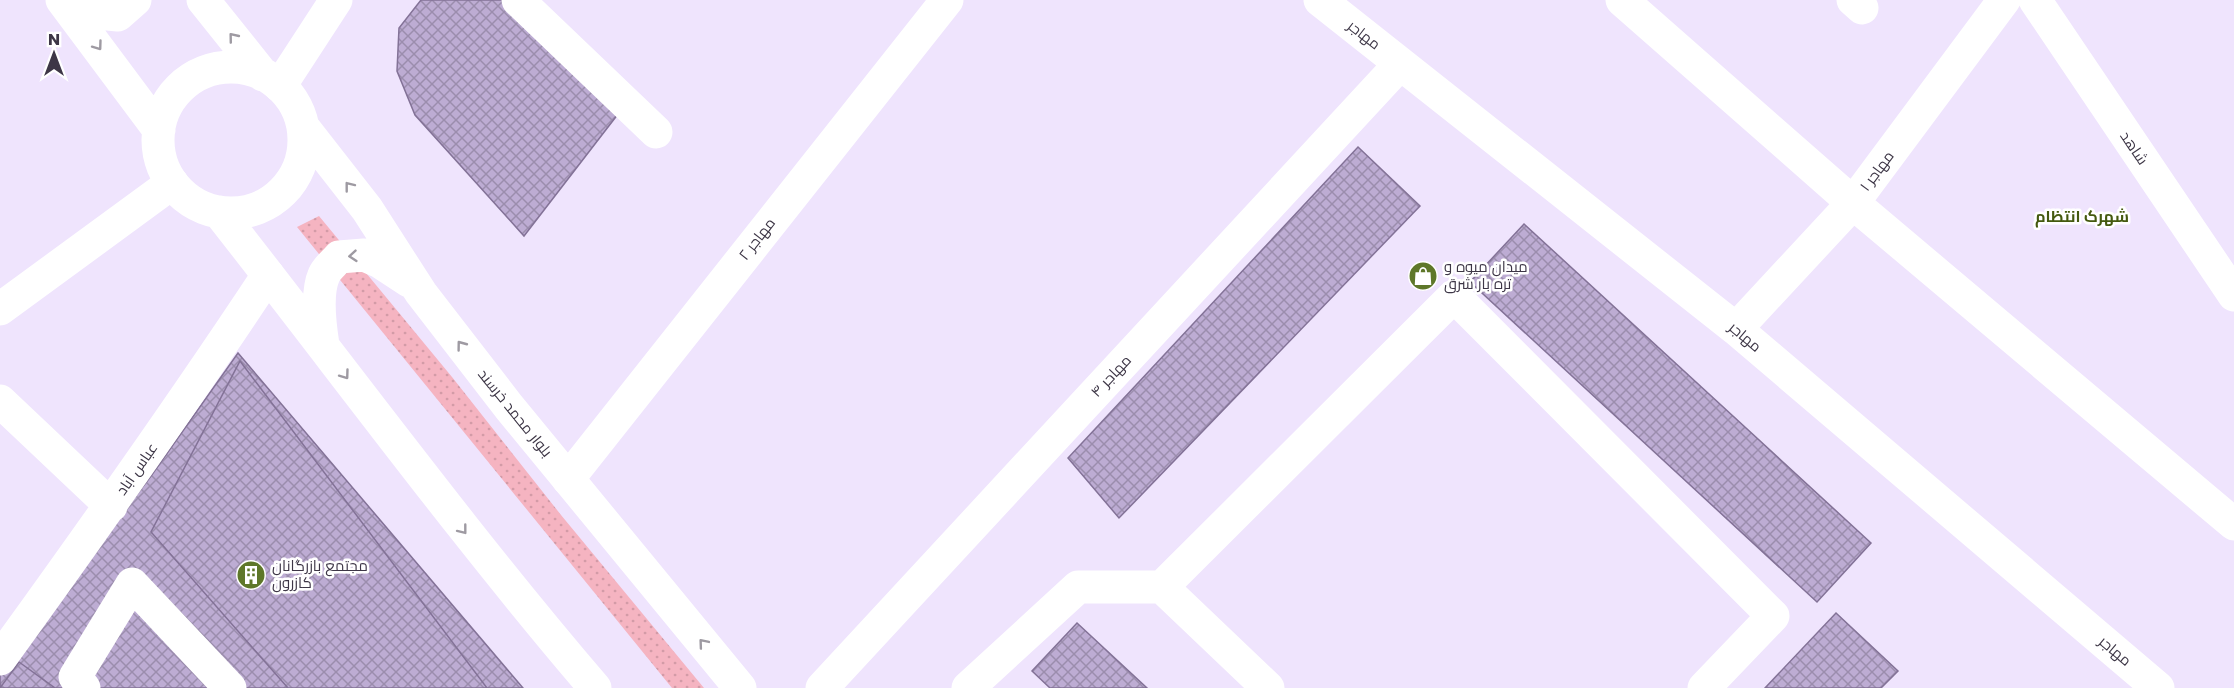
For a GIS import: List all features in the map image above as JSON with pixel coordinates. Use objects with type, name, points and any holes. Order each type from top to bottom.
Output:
[{"type":"street","points":[[62,0],[88,12],[118,15],[135,0]]},
{"type":"street","points":[[62,0],[159,130]]},
{"type":"street","points":[[203,0],[272,80],[291,98],[299,112],[303,127],[304,150],[297,172],[284,192],[265,206],[242,212],[219,212],[201,207],[172,183],[163,166],[159,148],[159,130],[166,108],[179,90],[197,76],[218,69],[241,68],[272,80]]},
{"type":"street","points":[[272,80],[336,0]]},
{"type":"street","points":[[518,0],[656,132]]},
{"type":"street","name":"مهاجر ۲","points":[[568,479],[947,0]]},
{"type":"street","name":"مهاجر","points":[[1320,0],[1736,329],[2158,688]]},
{"type":"street","points":[[1622,0],[1853,203],[2234,524]]},
{"type":"street","name":"مهاجر ۱","points":[[1736,329],[1853,203],[2004,0]]},
{"type":"street","name":"شاهد","points":[[2035,0],[2234,295]]},
{"type":"street","name":"مهاجر ۴","points":[[822,688],[1400,64]]},
{"type":"street","name":"بلوار محمد خرسند","points":[[303,127],[367,209],[421,293],[509,407],[741,688]]},
{"type":"street","points":[[0,309],[172,183]]},
{"type":"street","points":[[219,212],[461,527],[595,688]]},
{"type":"street","points":[[323,345],[320,301],[324,275],[339,257],[364,255],[403,276],[421,293]]},
{"type":"street","name":"عباس آباد","points":[[0,658],[111,506],[268,275]]},
{"type":"street","points":[[1162,587],[1454,296],[1773,616],[1704,688]]},
{"type":"street","points":[[0,401],[111,506]]},
{"type":"street","points":[[84,688],[75,677],[132,584],[230,688]]},
{"type":"street","points":[[988,682],[1078,587],[1162,587],[1268,688]]},
{"type":"shaded area","points":[[319,216],[704,688],[672,688],[297,227]]},
{"type":"building","points":[[421,0],[533,0],[635,92],[524,236],[415,115],[397,71],[399,28]]},
{"type":"building","points":[[1358,147],[1420,206],[1119,518],[1068,458]]},
{"type":"building","points":[[1524,224],[1871,543],[1817,602],[1470,282]]},
{"type":"building","name":"مجتمع بازرگانان کازرون","points":[[238,353],[523,688],[0,688],[0,673],[151,476]]},
{"type":"building","points":[[240,361],[487,688],[288,688],[151,532]]},
{"type":"building","points":[[1836,613],[1898,671],[1881,688],[1765,688]]},
{"type":"building","points":[[1077,623],[1147,688],[1050,688],[1032,671]]},
{"type":"building","points":[[19,662],[55,688],[0,688]]},
{"type":"place","name":"میدان میوه و تره بار شرق","points":[[1423,276]]},
{"type":"place","name":"مجتمع بازرگانان کازرون","points":[[251,575]]},
{"type":"district","name":"شهرک انتظام","points":[[2082,216]]}]
